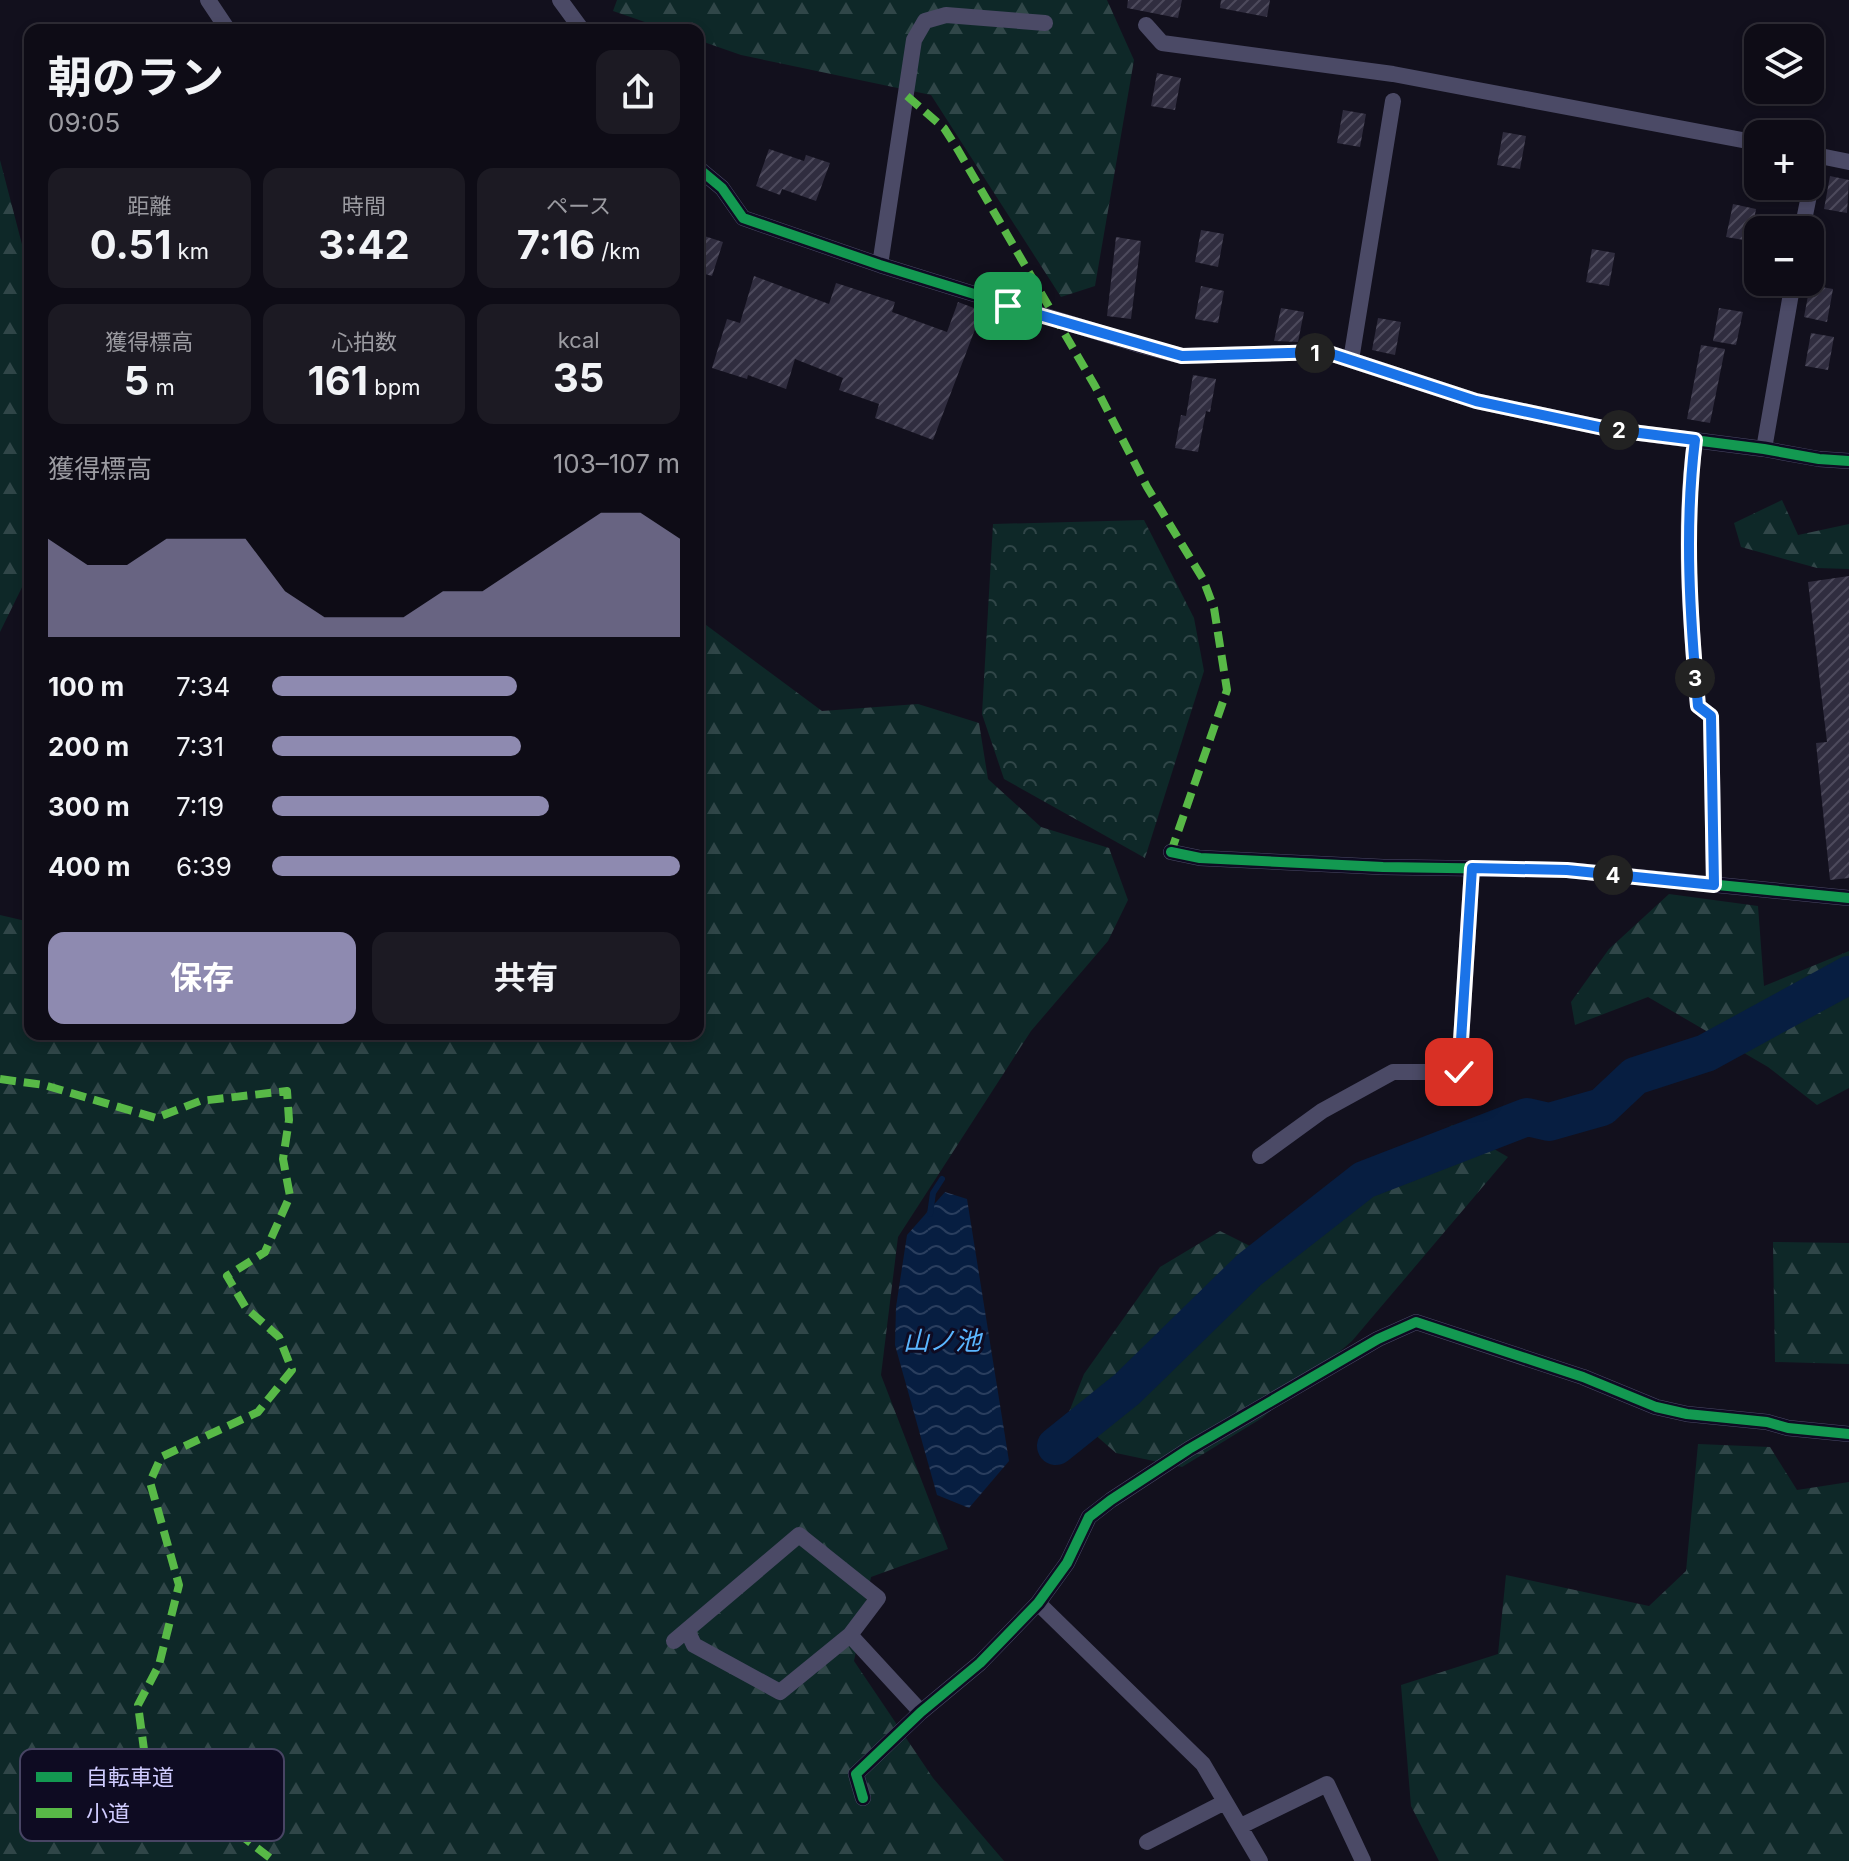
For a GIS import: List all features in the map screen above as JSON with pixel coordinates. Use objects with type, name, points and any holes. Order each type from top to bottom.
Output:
[{"type":"street","points":[[208,0],[224,24]]},
{"type":"street","points":[[560,0],[578,24]]},
{"type":"street","points":[[880,265],[914,40],[925,21],[946,15],[1045,23]]},
{"type":"street","points":[[1146,25],[1162,43],[1393,74],[1744,140]]},
{"type":"street","points":[[1351,360],[1393,101]]},
{"type":"street","points":[[1824,157],[1849,162]]},
{"type":"street","points":[[704,173],[722,188],[743,218],[880,265],[1182,356],[1326,352],[1476,401],[1608,429],[1849,461]]},
{"type":"street","points":[[1764,449],[1791,296]]},
{"type":"street","points":[[1695,440],[1688,553],[1698,706],[1711,716],[1714,885]]},
{"type":"street","points":[[1171,852],[1200,858],[1567,870],[1849,898]]},
{"type":"street","points":[[1260,1156],[1322,1111],[1393,1072],[1459,1072],[1472,868]]},
{"type":"street","points":[[863,1798],[856,1774],[921,1712],[980,1663],[1038,1603],[1067,1563],[1089,1517],[1189,1449],[1378,1339],[1416,1322],[1568,1372],[1656,1407],[1687,1414],[1849,1434]]},
{"type":"street","points":[[799,1535],[878,1598],[850,1635],[780,1692],[681,1635],[799,1535]]},
{"type":"street","points":[[1038,1603],[1203,1764],[1223,1803],[1241,1826],[1260,1861]]},
{"type":"street","points":[[850,1635],[921,1712]]},
{"type":"street","points":[[1241,1826],[1327,1784],[1363,1861]]},
{"type":"street","points":[[1147,1842],[1223,1803]]},
{"type":"green space","points":[[617,0],[1107,0],[1134,60],[1095,286],[1061,297],[931,95],[741,55],[704,42],[704,24],[651,24],[613,11]]},
{"type":"green space","points":[[0,160],[24,252],[24,583],[0,632]]},
{"type":"green space","points":[[1782,500],[1798,535],[1849,524],[1849,569],[1817,568],[1741,547],[1734,523]]},
{"type":"green space","points":[[1144,520],[1194,618],[1204,671],[1145,858],[1004,779],[982,714],[993,524]]},
{"type":"green space","points":[[704,623],[822,711],[918,704],[979,723],[988,779],[1041,827],[1109,848],[1128,900],[1108,941],[1031,1031],[898,1237],[881,1375],[948,1549],[871,1577],[854,1661],[933,1778],[1004,1861],[0,1861],[0,915],[24,921],[24,1040],[704,1040]]},
{"type":"green space","points":[[1669,894],[1758,906],[1764,986],[1849,951],[1849,1088],[1817,1105],[1768,1067],[1648,997],[1575,1025],[1571,1002],[1609,949]]},
{"type":"green space","points":[[1452,1125],[1508,1157],[1352,1341],[1262,1418],[1182,1467],[1116,1453],[1069,1412],[1084,1374],[1160,1267],[1220,1231],[1274,1258]]},
{"type":"green space","points":[[1773,1242],[1849,1243],[1849,1364],[1775,1362]]},
{"type":"green space","points":[[1698,1444],[1770,1447],[1797,1490],[1849,1482],[1849,1861],[1439,1861],[1411,1806],[1401,1685],[1498,1654],[1506,1575],[1649,1606],[1686,1571]]},
{"type":"water","name":"山ノ池","points":[[945,1192],[967,1199],[1009,1461],[969,1508],[937,1495],[895,1345],[896,1307],[907,1235]]},
{"type":"building","points":[[1128,0],[1182,0],[1178,18],[1127,8]]},
{"type":"building","points":[[1221,0],[1270,0],[1267,17],[1220,8]]},
{"type":"building","points":[[1157,73],[1181,78],[1175,110],[1151,106]]},
{"type":"building","points":[[1343,110],[1366,114],[1360,147],[1337,143]]},
{"type":"building","points":[[1503,132],[1526,136],[1520,169],[1497,165]]},
{"type":"building","points":[[769,149],[804,161],[806,155],[830,163],[816,201],[782,189],[780,195],[756,186]]},
{"type":"building","points":[[1830,176],[1849,180],[1847,213],[1824,209]]},
{"type":"building","points":[[1733,204],[1756,209],[1755,216],[1744,216],[1744,240],[1726,237]]},
{"type":"building","points":[[1201,230],[1224,234],[1218,267],[1195,262]]},
{"type":"building","points":[[704,236],[723,242],[712,276],[704,274]]},
{"type":"building","points":[[1116,237],[1141,241],[1131,319],[1107,316]]},
{"type":"building","points":[[1592,249],[1615,253],[1609,286],[1586,282]]},
{"type":"building","points":[[754,276],[829,304],[836,283],[895,302],[892,312],[947,332],[958,302],[982,311],[933,440],[875,418],[879,404],[839,390],[843,378],[795,359],[786,389],[748,375],[747,379],[712,368],[727,319],[740,323]]},
{"type":"building","points":[[1201,286],[1224,291],[1218,323],[1195,319]]},
{"type":"building","points":[[1824,287],[1833,289],[1827,322],[1804,317],[1808,296],[1824,296]]},
{"type":"building","points":[[1281,308],[1304,312],[1298,342],[1274,341]]},
{"type":"building","points":[[1719,308],[1743,312],[1736,345],[1713,341]]},
{"type":"building","points":[[1378,318],[1401,322],[1395,355],[1372,350]]},
{"type":"building","points":[[1811,333],[1834,337],[1828,370],[1805,366]]},
{"type":"building","points":[[1701,345],[1725,349],[1710,423],[1687,419]]},
{"type":"building","points":[[1193,375],[1216,379],[1198,452],[1175,448],[1181,415],[1186,416]]},
{"type":"building","points":[[1849,576],[1849,878],[1830,880],[1816,743],[1827,742],[1808,582]]},
{"type":"waterway","points":[[1056,1446],[1127,1389],[1249,1270],[1364,1180],[1527,1117],[1549,1122],[1602,1107],[1635,1076],[1706,1053],[1849,975]]},
{"type":"waterway","points":[[930,1214],[933,1193],[942,1179]]},
{"type":"marked path","points":[[907,96],[944,128],[958,150],[1095,386],[1147,487],[1203,579],[1214,608],[1227,690],[1171,852]]},
{"type":"marked path","points":[[0,1079],[44,1085],[156,1118],[200,1101],[287,1091],[289,1120],[283,1159],[290,1196],[265,1252],[227,1276],[246,1308],[279,1337],[292,1370],[258,1412],[161,1457],[150,1482],[179,1585],[159,1665],[138,1705],[144,1749]]},
{"type":"marked path","points":[[248,1841],[274,1861]]},
{"type":"cycle path","points":[[704,173],[722,188],[743,218],[880,265],[1182,356],[1326,352],[1476,401],[1608,429],[1849,461]]},
{"type":"cycle path","points":[[1171,852],[1200,858],[1383,867],[1567,870],[1849,898]]},
{"type":"cycle path","points":[[863,1798],[856,1774],[921,1712],[980,1663],[1038,1603],[1067,1563],[1089,1517],[1189,1449],[1378,1339],[1416,1322],[1583,1377],[1656,1407],[1687,1414],[1849,1434]]},
{"type":"route","points":[[1008,306],[1182,356],[1326,352],[1476,401],[1608,429],[1695,440],[1688,553],[1698,706],[1711,716],[1714,885],[1567,870],[1472,868],[1459,1072]]}]
